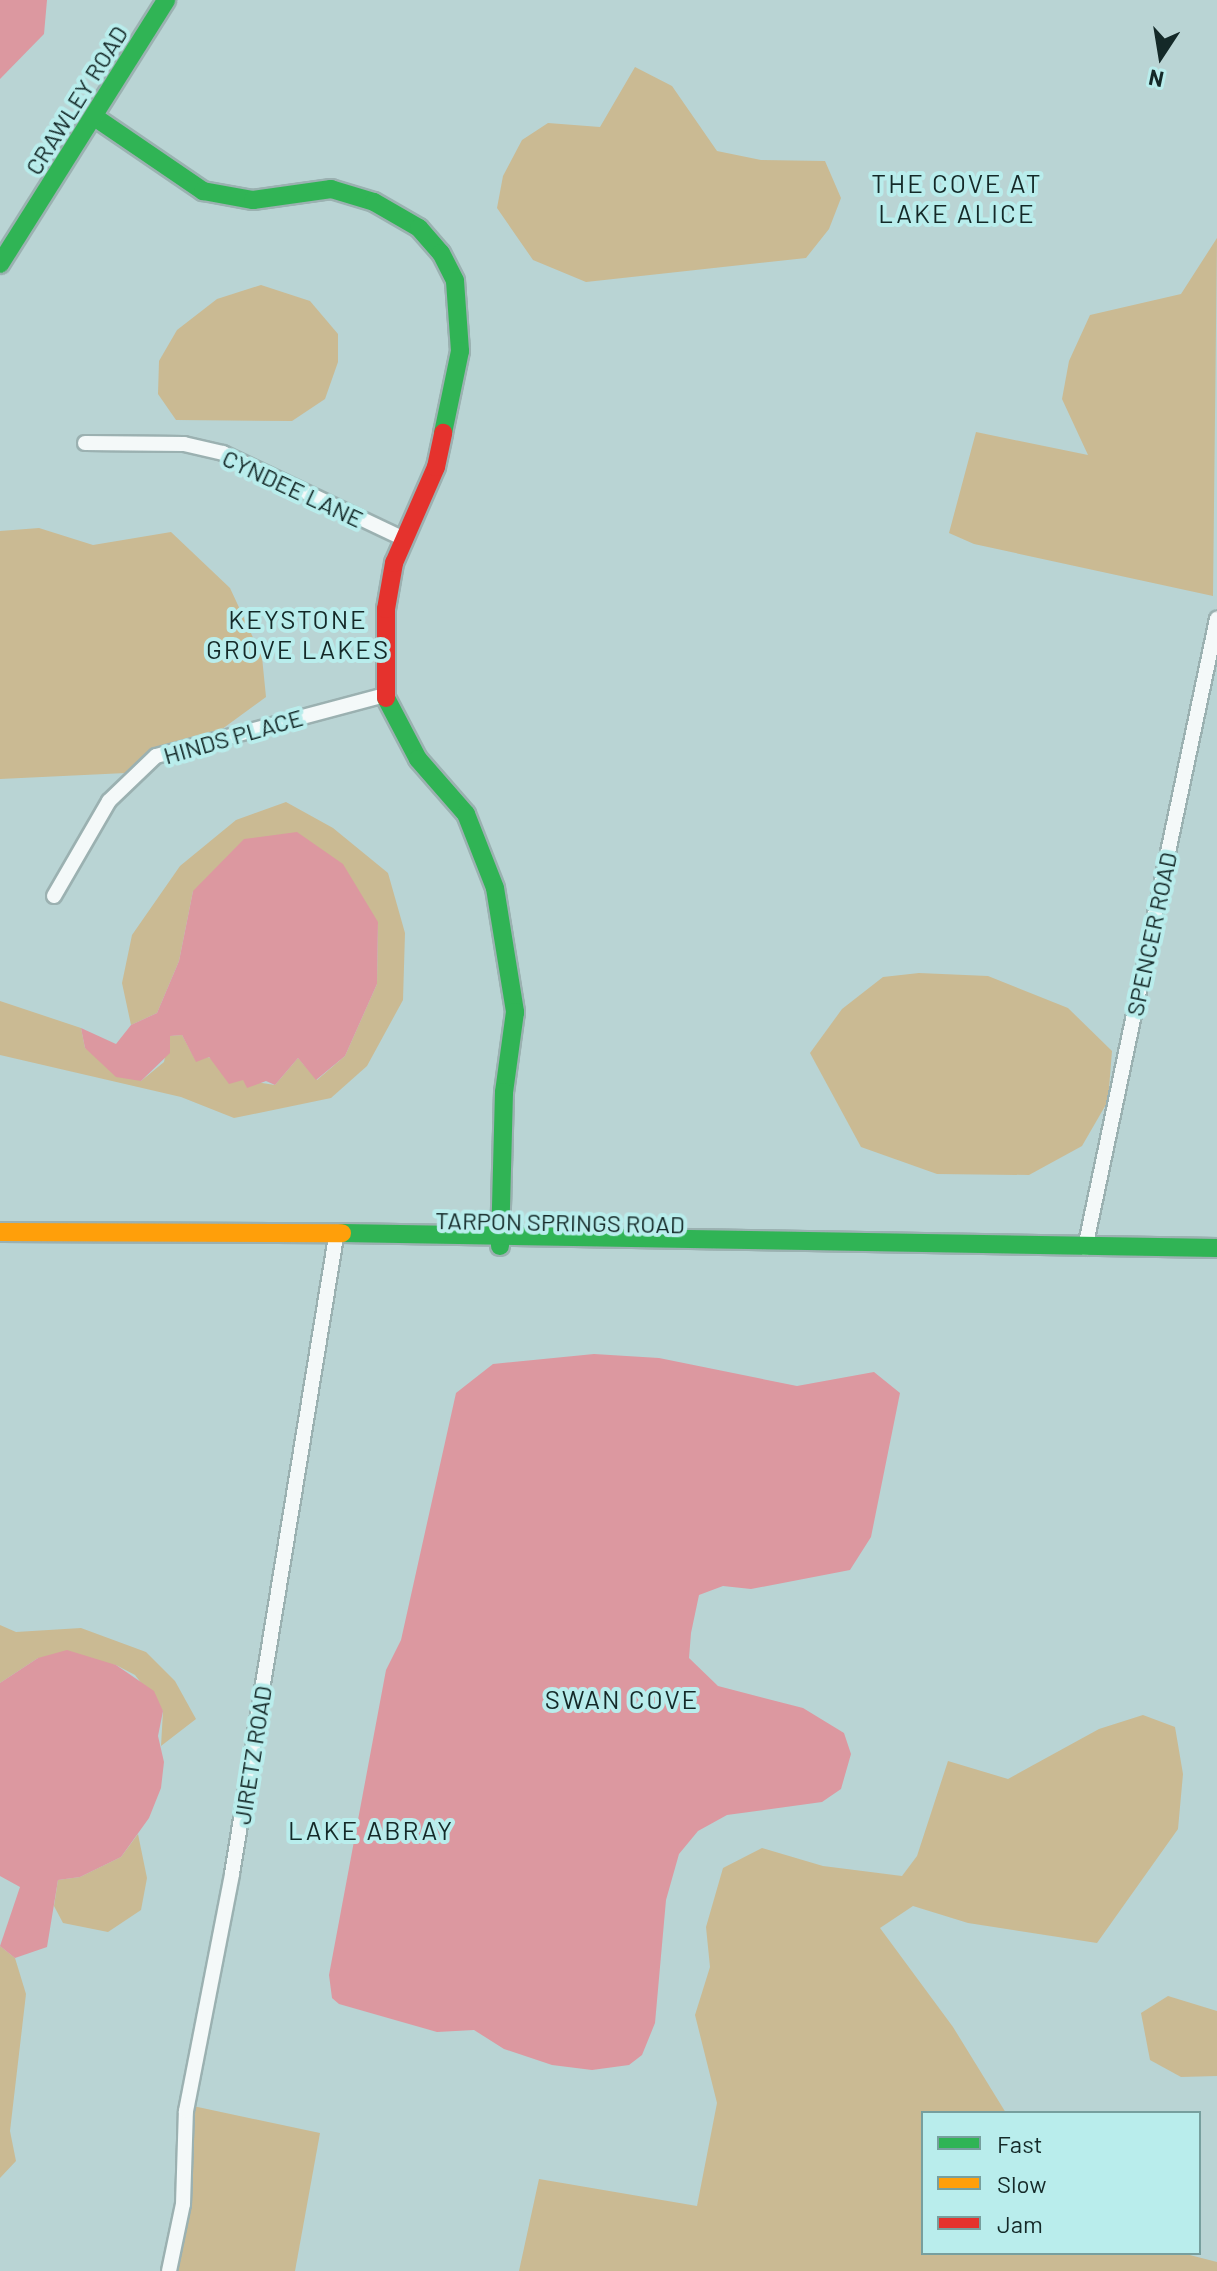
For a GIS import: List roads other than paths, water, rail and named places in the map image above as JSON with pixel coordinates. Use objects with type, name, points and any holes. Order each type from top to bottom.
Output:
[{"type":"street","name":"CRAWLEY ROAD","points":[[0,264],[96,118],[166,0]]},
{"type":"street","points":[[96,118],[203,191],[253,200],[331,189],[374,202],[419,228],[441,253],[455,281],[460,351],[436,467],[404,539],[386,609],[385,695],[418,759],[466,814],[495,888],[515,1012],[504,1092],[500,1240]]},
{"type":"street","name":"CYNDEE LANE","points":[[85,443],[184,444],[223,453],[404,539]]},
{"type":"street","name":"SPENCER ROAD","points":[[1085,1248],[1217,619]]},
{"type":"street","name":"HINDS PLACE","points":[[54,896],[109,801],[156,756],[385,695]]},
{"type":"street","name":"TARPON SPRINGS ROAD","points":[[0,1232],[1217,1248]]},
{"type":"street","name":"JIRETZ ROAD","points":[[169,2271],[183,2204],[186,2111],[228,1899],[336,1237]]},
{"type":"district","name":"THE COVE AT LAKE ALICE","points":[[957,198]]},
{"type":"district","name":"KEYSTONE GROVE LAKES","points":[[298,634]]},
{"type":"district","name":"SWAN COVE","points":[[622,1699]]},
{"type":"district","name":"LAKE ABRAY","points":[[371,1830]]}]
